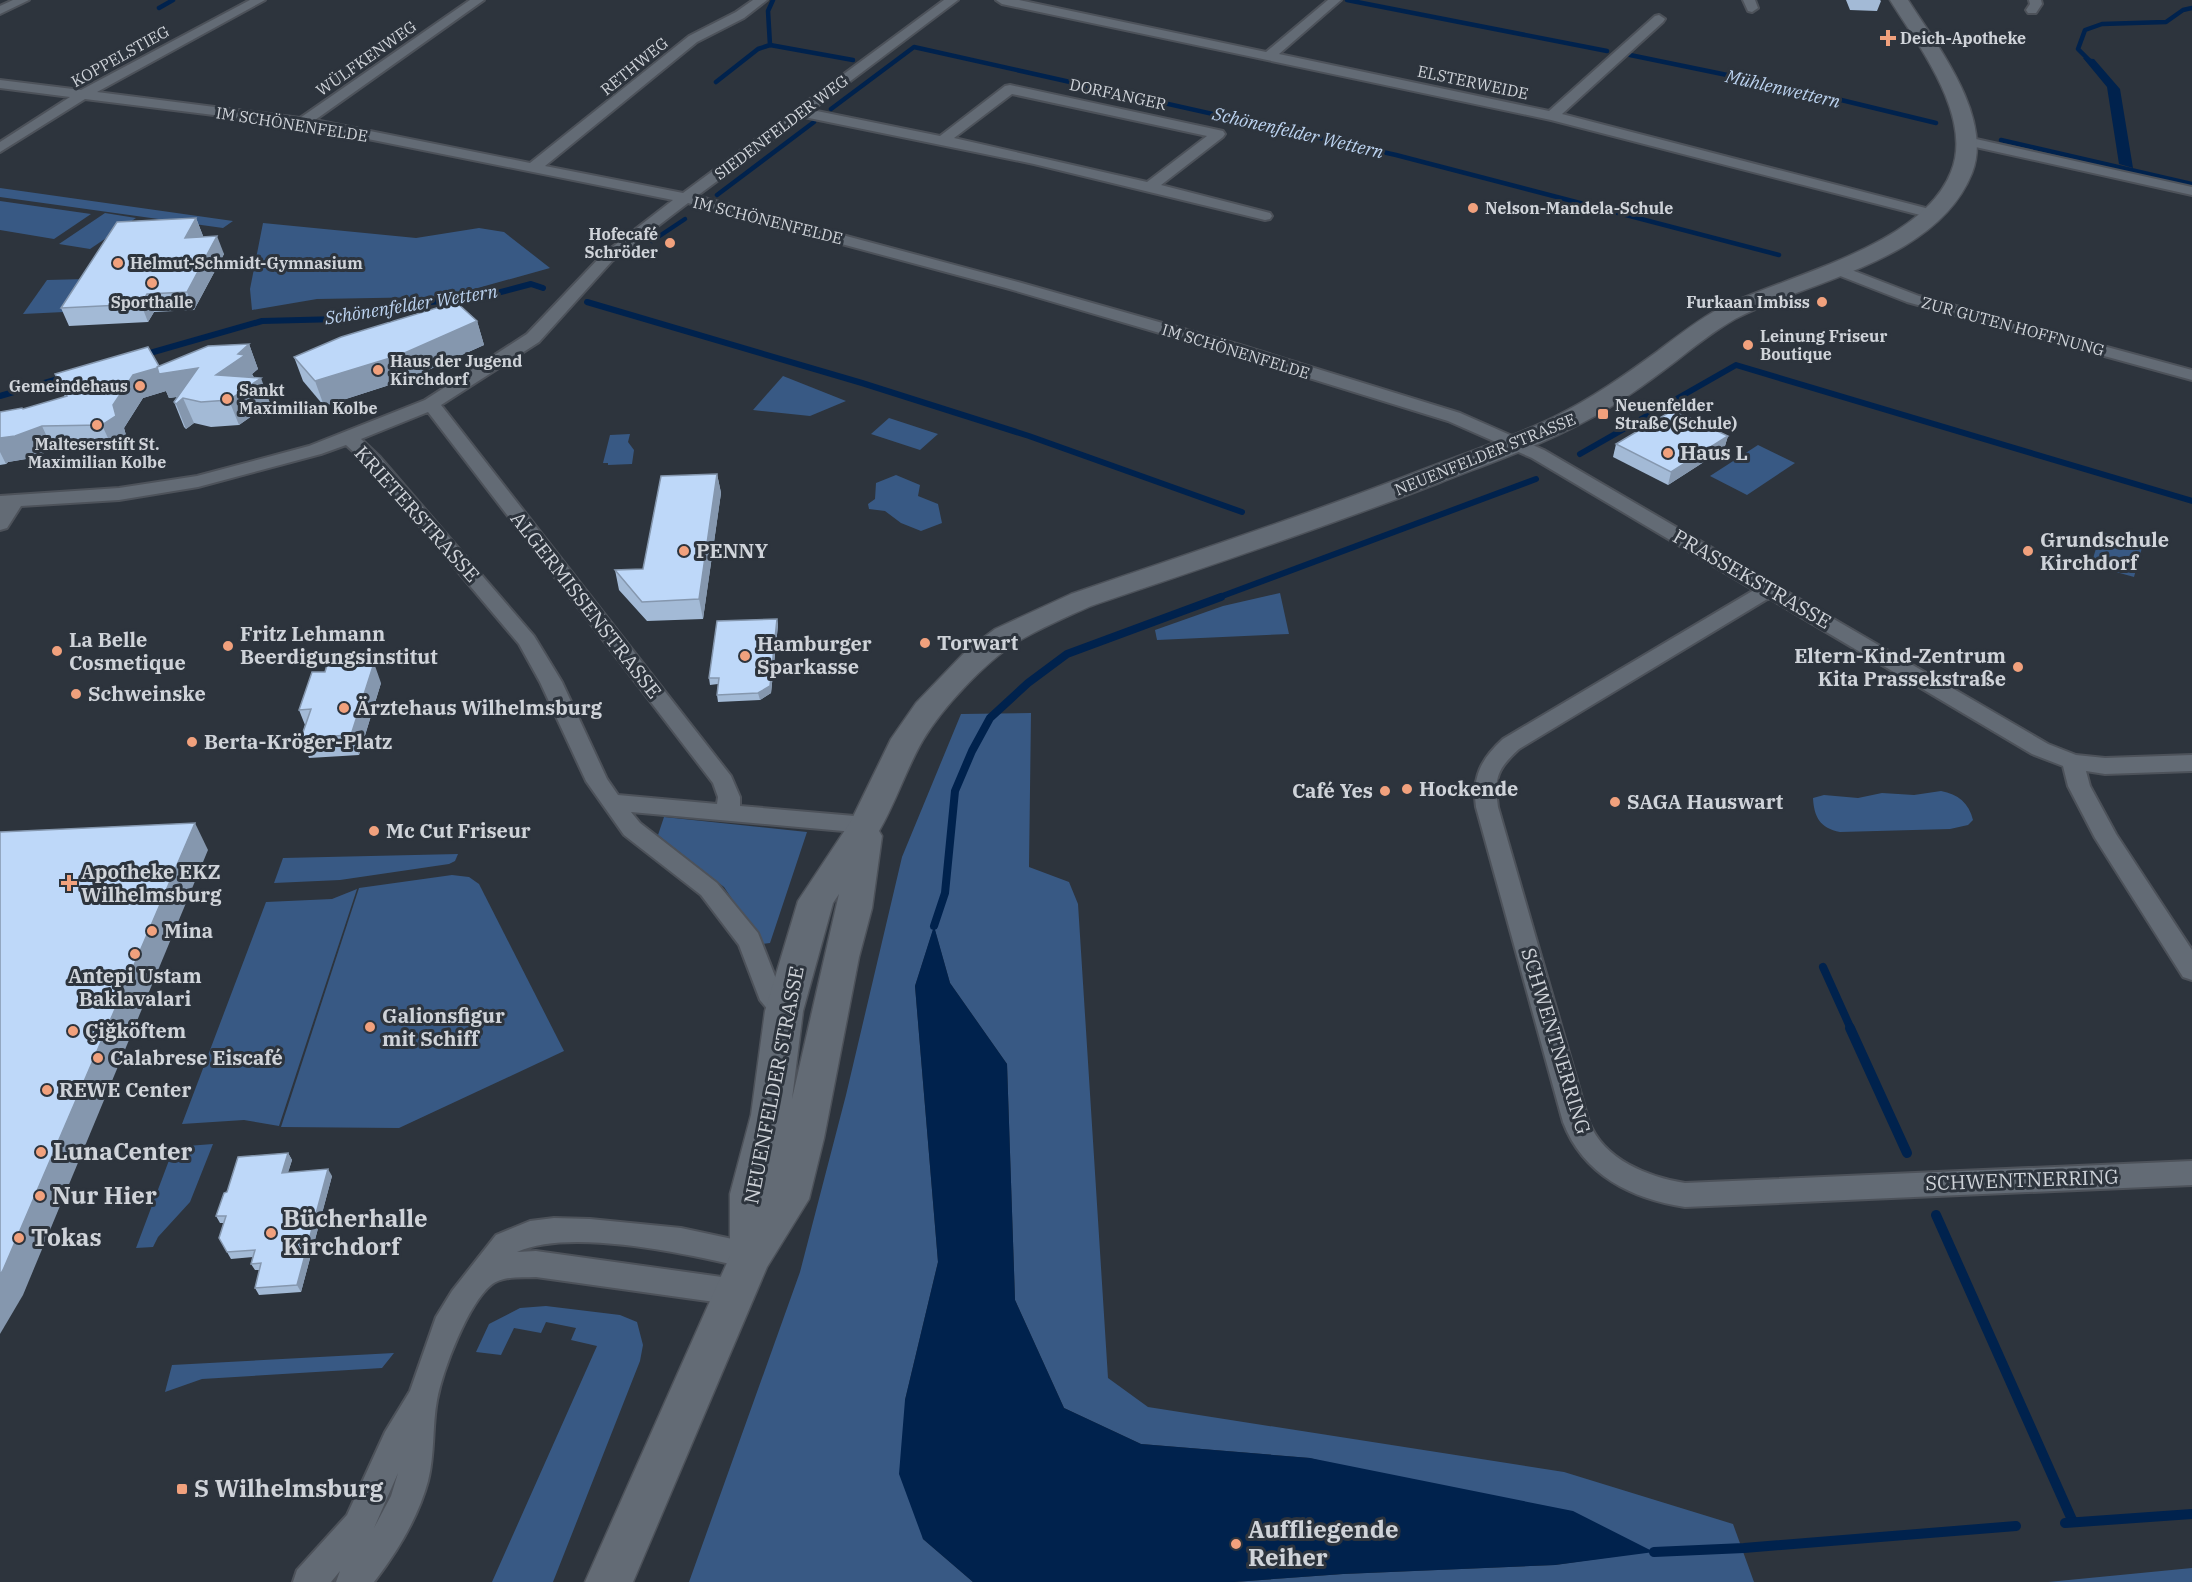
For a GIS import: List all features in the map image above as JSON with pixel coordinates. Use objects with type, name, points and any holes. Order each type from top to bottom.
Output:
[{"type":"main road","name":"NEUENFELDER STRASSE","points":[[743,1274],[750,1194],[771,1115],[784,1011],[816,901],[866,825],[907,739],[927,711],[978,657],[1006,636],[1042,617],[1081,600],[1377,498],[1516,443],[1594,407],[1623,389],[1686,339],[1726,315],[1776,292],[1836,269],[1897,239],[1947,199],[1965,163],[1966,141],[1964,118],[1957,99],[1899,0]]},
{"type":"main road","name":"NEUENFELDER STRASSE","points":[[609,1582],[743,1274],[789,1199],[804,1138],[841,957],[854,908],[866,825]]},
{"type":"street","points":[[0,10],[23,0]]},
{"type":"street","name":"KOPPELSTIEG","points":[[0,148],[81,95],[259,0]]},
{"type":"street","name":"WÜLFKENWEG","points":[[303,122],[478,0]]},
{"type":"street","name":"RETHWEG","points":[[534,167],[693,39],[740,15],[761,0]]},
{"type":"street","name":"SIEDENFELDER WEG","points":[[349,438],[431,404],[533,338],[607,258],[952,0]]},
{"type":"street","name":"ELSTERWEIDE","points":[[1002,0],[1552,116],[1932,213]]},
{"type":"street","points":[[1269,56],[1335,0]]},
{"type":"street","points":[[1552,116],[1659,19]]},
{"type":"street","name":"IM SCHÖNENFELDE","points":[[0,84],[303,122],[686,198],[1012,285],[1234,349],[1454,417],[1516,443]]},
{"type":"street","name":"DORFANGER","points":[[943,140],[1010,89],[1218,134],[1151,186]]},
{"type":"street","points":[[801,112],[943,140],[1151,186],[1265,216]]},
{"type":"street","points":[[1966,141],[2192,191]]},
{"type":"street","name":"ZUR GUTEN HOFFNUNG","points":[[1836,269],[1912,299],[2192,375]]},
{"type":"street","name":"ALGERMISSENSTRASSE","points":[[431,404],[723,781],[729,797],[728,811]]},
{"type":"street","name":"KRIETERSTRASSE","points":[[7,502],[111,495],[198,481],[260,466],[349,438],[374,461],[423,516],[527,641],[551,682],[597,781],[611,802],[632,829],[709,889],[749,940],[769,993],[784,1011]]},
{"type":"street","name":"PRASSEKSTRASSE","points":[[1516,443],[1770,589],[2040,749],[2073,762],[2105,766],[2192,764]]},
{"type":"street","points":[[0,524],[7,502]]},
{"type":"street","name":"SCHWENTNERRING","points":[[1770,589],[1511,744],[1488,768],[1484,785],[1487,807],[1584,1140],[1623,1174],[1659,1191],[1696,1195],[2192,1173]]},
{"type":"street","points":[[2073,762],[2079,786],[2107,838],[2192,970]]},
{"type":"street","points":[[611,802],[866,825]]},
{"type":"street","points":[[352,1582],[380,1548],[398,1514],[410,1482],[419,1442],[423,1397],[439,1347],[452,1317],[462,1300],[506,1244],[530,1233],[554,1230],[590,1231],[681,1240],[743,1274]]},
{"type":"street","points":[[484,1274],[502,1266],[536,1264],[743,1274]]},
{"type":"street","points":[[309,1582],[358,1526],[396,1443],[423,1397]]},
{"type":"shaded area","points":[[2083,58],[2094,59],[2120,89],[2133,168],[2119,164],[2107,87]]},
{"type":"shaded area","points":[[0,188],[233,221],[223,228],[0,197]]},
{"type":"shaded area","points":[[0,201],[91,214],[54,239],[0,230]]},
{"type":"shaded area","points":[[105,213],[136,218],[90,249],[59,244]]},
{"type":"shaded area","points":[[263,223],[416,238],[479,228],[504,232],[550,268],[467,291],[431,297],[317,299],[252,310],[250,289]]},
{"type":"shaded area","points":[[86,279],[64,312],[23,314],[47,280]]},
{"type":"shaded area","points":[[783,376],[846,401],[810,416],[753,410]]},
{"type":"shaded area","points":[[889,418],[938,434],[920,450],[871,434]]},
{"type":"shaded area","points":[[630,434],[628,442],[634,450],[632,464],[608,465],[608,463],[603,463],[610,435]]},
{"type":"shaded area","points":[[1758,445],[1795,463],[1747,495],[1710,476]]},
{"type":"shaded area","points":[[896,475],[920,485],[918,496],[938,504],[942,523],[921,531],[901,523],[885,511],[869,509],[868,504],[875,499],[876,483]]},
{"type":"shaded area","points":[[2101,532],[2143,544],[2134,577],[2091,565]]},
{"type":"shaded area","points":[[1280,593],[1289,634],[1157,640],[1155,630],[1223,606]]},
{"type":"shaded area","points":[[1031,713],[1029,867],[1069,882],[1078,904],[1108,1378],[1148,1407],[1564,1472],[1733,1524],[1754,1582],[1234,1582],[1343,1574],[1555,1565],[1653,1551],[1310,1458],[1141,1444],[1064,1408],[1015,1300],[1007,1064],[950,983],[934,927],[915,986],[938,1262],[905,1400],[923,1539],[973,1582],[689,1582],[800,1272],[846,1095],[902,857],[961,714]]},
{"type":"shaded area","points":[[1941,791],[1953,794],[1966,804],[1973,820],[1968,825],[1950,829],[1840,832],[1827,828],[1819,821],[1813,798],[1824,795],[1858,798],[1882,793],[1914,795]]},
{"type":"shaded area","points":[[664,817],[807,832],[770,943],[762,944],[724,887],[658,835]]},
{"type":"shaded area","points":[[458,854],[455,861],[449,864],[340,880],[274,883],[283,858]]},
{"type":"shaded area","points":[[452,875],[469,877],[479,884],[564,1051],[399,1128],[281,1127],[359,888]]},
{"type":"shaded area","points":[[357,889],[279,1126],[244,1120],[182,1124],[266,902],[332,899]]},
{"type":"shaded area","points":[[934,926],[950,983],[1007,1064],[1015,1300],[1064,1408],[1141,1444],[1310,1458],[1573,1511],[1654,1552],[1555,1565],[1343,1574],[1234,1582],[973,1582],[923,1539],[899,1474],[905,1400],[938,1262],[915,986]]},
{"type":"shaded area","points":[[213,1144],[190,1202],[158,1237],[153,1247],[136,1248],[174,1147]]},
{"type":"shaded area","points":[[546,1306],[620,1315],[637,1322],[643,1345],[640,1361],[553,1582],[492,1582],[597,1346],[571,1340],[576,1328],[546,1322],[541,1333],[514,1328],[501,1355],[476,1352],[489,1324],[520,1308]]},
{"type":"shaded area","points":[[394,1353],[382,1368],[202,1379],[165,1392],[172,1365]]},
{"type":"shaded area","points":[[2192,1568],[2192,1582],[2048,1582]]},
{"type":"building","name":"Sporthalle","points":[[196,218],[185,238],[217,236],[187,292],[147,294],[141,304],[61,308],[117,222]]},
{"type":"building","points":[[456,302],[477,321],[400,355],[315,381],[294,357],[341,337]]},
{"type":"building","points":[[249,344],[238,354],[245,355],[216,375],[261,378],[229,400],[201,402],[183,398],[176,404],[174,402],[198,368],[159,374],[157,367],[208,346]]},
{"type":"building","points":[[148,347],[159,366],[133,375],[113,405],[116,416],[102,425],[42,426],[15,436],[0,438],[0,412],[23,409],[67,396],[55,374]]},
{"type":"building","name":"Haus L","points":[[1673,410],[1728,436],[1671,472],[1616,444]]},
{"type":"building","name":"PENNY","points":[[717,474],[699,599],[642,602],[615,570],[643,569],[661,476]]},
{"type":"building","name":"Hamburger Sparkasse","points":[[777,619],[770,686],[758,693],[717,695],[719,678],[709,678],[717,621]]},
{"type":"building","points":[[374,663],[351,735],[301,738],[311,709],[299,710],[312,672],[325,672],[327,665]]},
{"type":"building","name":"LunaCenter","points":[[195,823],[3,1270],[0,1275],[0,832]]},
{"type":"building","name":"Bücherhalle Kirchdorf","points":[[288,1153],[282,1173],[328,1169],[297,1285],[255,1288],[261,1263],[251,1264],[255,1250],[227,1252],[219,1238],[226,1216],[216,1216],[224,1193],[227,1192],[238,1157]]},
{"type":"waterway","points":[[159,8],[173,0]]},
{"type":"waterway","name":"Schönenfelder Wettern","points":[[770,45],[768,11],[773,0]]},
{"type":"waterway","name":"Mühlenwettern","points":[[1347,0],[1607,51]]},
{"type":"waterway","points":[[2093,64],[2078,49],[2085,30],[2102,24],[2166,22],[2183,10],[2192,8]]},
{"type":"waterway","name":"Schönenfelder Wettern","points":[[716,82],[758,49],[770,45]]},
{"type":"waterway","points":[[770,45],[853,60]]},
{"type":"waterway","name":"Schönenfelder Wettern","points":[[831,109],[914,47],[1396,155],[1779,255]]},
{"type":"waterway","name":"Mühlenwettern","points":[[1630,55],[1800,90],[1936,123]]},
{"type":"waterway","name":"Schönenfelder Wettern","points":[[717,195],[814,122]]},
{"type":"waterway","name":"Mühlenwettern","points":[[2001,140],[2192,184]]},
{"type":"waterway","name":"Schönenfelder Wettern","points":[[652,241],[685,219]]},
{"type":"waterway","name":"Schönenfelder Wettern","points":[[143,355],[262,321],[339,319],[394,305],[478,298],[531,284],[543,288]]},
{"type":"waterway","points":[[587,302],[862,383],[1029,436],[1242,512]]},
{"type":"waterway","points":[[1580,454],[1736,365],[2192,501]]},
{"type":"waterway","name":"Schönenfelder Wettern","points":[[0,396],[65,377]]},
{"type":"waterway","points":[[1217,598],[1536,479]]},
{"type":"waterway","points":[[934,926],[945,893],[955,791],[972,751],[990,718],[1028,683],[1067,654],[1221,597]]},
{"type":"waterway","points":[[1823,967],[1851,1029]]},
{"type":"waterway","points":[[1850,1028],[1907,1153]]},
{"type":"waterway","points":[[1936,1215],[2073,1522]]},
{"type":"waterway","points":[[2065,1523],[2192,1514]]},
{"type":"waterway","points":[[1654,1552],[1744,1548],[2016,1526]]},
{"type":"place","name":"Deich-Apotheke","points":[[1888,38]]},
{"type":"place","name":"Nelson-Mandela-Schule","points":[[1473,208]]},
{"type":"place","name":"Hofecafé Schröder","points":[[670,243]]},
{"type":"place","name":"Helmut-Schmidt-Gymnasium","points":[[118,263]]},
{"type":"place","name":"Sporthalle","points":[[152,283]]},
{"type":"place","name":"Furkaan Imbiss","points":[[1822,302]]},
{"type":"place","name":"Leinung Friseur Boutique","points":[[1748,345]]},
{"type":"place","name":"Haus der Jugend Kirchdorf","points":[[378,370]]},
{"type":"place","name":"Gemeindehaus","points":[[140,386]]},
{"type":"place","name":"Sankt Maximilian Kolbe","points":[[227,399]]},
{"type":"place","name":"Neuenfelder Straße (Schule)","points":[[1603,414]]},
{"type":"place","name":"Malteserstift St. Maximilian Kolbe","points":[[97,425]]},
{"type":"place","name":"Haus L","points":[[1668,453]]},
{"type":"place","name":"PENNY","points":[[684,551]]},
{"type":"place","name":"Grundschule Kirchdorf","points":[[2028,551]]},
{"type":"place","name":"Torwart","points":[[925,643]]},
{"type":"place","name":"Fritz Lehmann Beerdigungsinstitut","points":[[228,646]]},
{"type":"place","name":"La Belle Cosmetique","points":[[57,651]]},
{"type":"place","name":"Hamburger Sparkasse","points":[[745,656]]},
{"type":"place","name":"Eltern-Kind-Zentrum Kita Prassekstraße","points":[[2018,667]]},
{"type":"place","name":"Schweinske","points":[[76,694]]},
{"type":"place","name":"Ärztehaus Wilhelmsburg","points":[[344,708]]},
{"type":"place","name":"Berta-Kröger-Platz","points":[[192,742]]},
{"type":"place","name":"Hockende","points":[[1407,789]]},
{"type":"place","name":"Café Yes","points":[[1385,791]]},
{"type":"place","name":"SAGA Hauswart","points":[[1615,802]]},
{"type":"place","name":"Mc Cut Friseur","points":[[374,831]]},
{"type":"place","name":"Apotheke EKZ Wilhelmsburg","points":[[69,883]]},
{"type":"place","name":"Mina","points":[[152,931]]},
{"type":"place","name":"Antepi Ustam Baklavalari","points":[[135,954]]},
{"type":"place","name":"Galionsfigur mit Schiff","points":[[370,1027]]},
{"type":"place","name":"Çiğköftem","points":[[73,1031]]},
{"type":"place","name":"Calabrese Eiscafé","points":[[98,1058]]},
{"type":"place","name":"REWE Center","points":[[47,1090]]},
{"type":"place","name":"LunaCenter","points":[[41,1152]]},
{"type":"place","name":"Nur Hier","points":[[40,1196]]},
{"type":"place","name":"Bücherhalle Kirchdorf","points":[[271,1233]]},
{"type":"place","name":"Tokas","points":[[19,1238]]},
{"type":"place","name":"S Wilhelmsburg","points":[[182,1489]]},
{"type":"place","name":"Auffliegende Reiher","points":[[1236,1544]]}]
